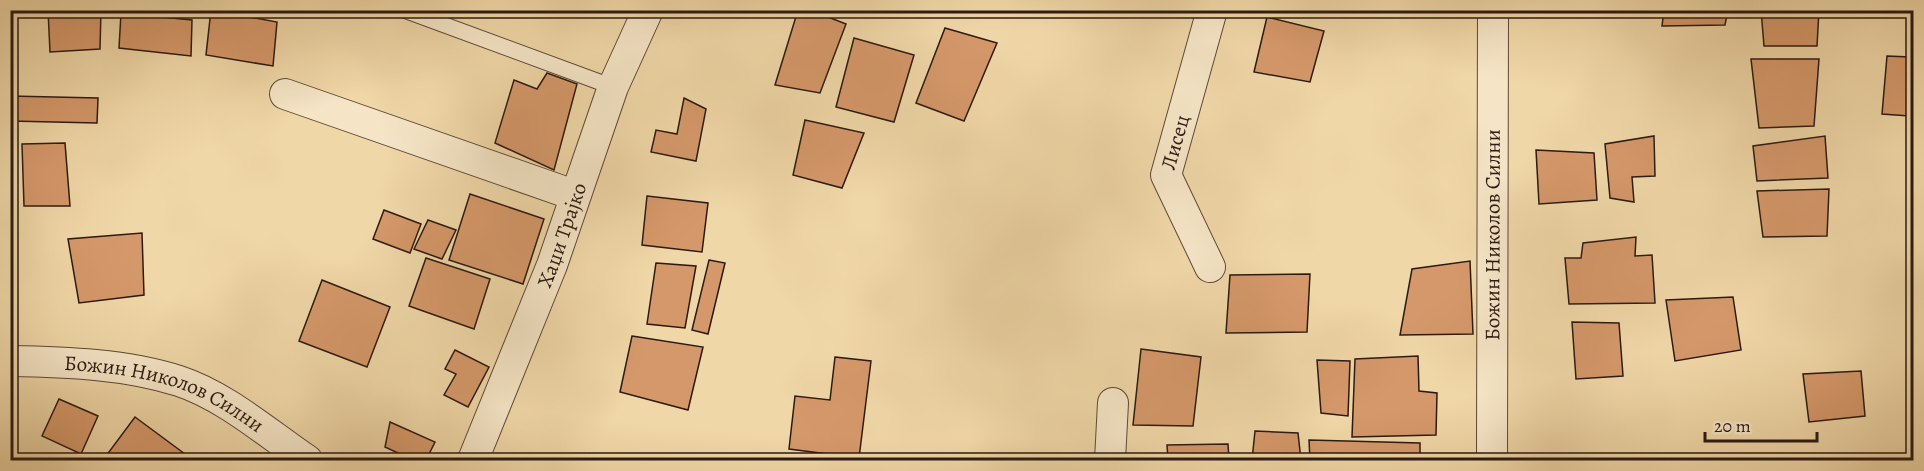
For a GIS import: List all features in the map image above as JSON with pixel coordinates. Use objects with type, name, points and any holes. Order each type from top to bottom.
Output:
[{"type":"street","name":"Хаџи Трајко","points":[[473,460],[552,264],[613,87],[648,10]]},
{"type":"street","name":"Лисец","points":[[1210,267],[1166,175],[1212,10]]},
{"type":"street","name":"Божин Николов Силни","points":[[1492,460],[1493,10]]},
{"type":"street","points":[[285,94],[574,195]]},
{"type":"street","name":"Божин Николов Силни","points":[[10,360],[60,362],[135,371],[179,381],[216,399],[307,460]]},
{"type":"street","points":[[1110,460],[1113,404]]},
{"type":"lane","points":[[404,10],[613,87]]},
{"type":"building","points":[[48,10],[101,10],[100,49],[50,52]]},
{"type":"building","points":[[211,10],[277,22],[273,66],[206,55]]},
{"type":"building","points":[[798,10],[810,10],[846,24],[820,93],[775,85]]},
{"type":"building","points":[[1664,10],[1728,10],[1725,25],[1662,26]]},
{"type":"building","points":[[1761,10],[1819,10],[1817,46],[1764,46]]},
{"type":"building","points":[[121,13],[192,20],[191,56],[119,48]]},
{"type":"building","points":[[1267,17],[1324,31],[1310,82],[1254,72]]},
{"type":"building","points":[[945,28],[997,43],[964,121],[916,103]]},
{"type":"building","points":[[854,38],[914,55],[894,122],[836,107]]},
{"type":"building","points":[[1887,56],[1910,57],[1909,116],[1882,114]]},
{"type":"building","points":[[1751,59],[1819,59],[1814,126],[1759,128]]},
{"type":"building","points":[[547,73],[577,84],[554,170],[495,143],[514,80],[537,89]]},
{"type":"building","points":[[10,96],[98,98],[97,123],[10,121]]},
{"type":"building","points":[[684,98],[706,109],[696,161],[651,152],[656,130],[677,134]]},
{"type":"building","points":[[805,120],[864,133],[842,188],[793,175]]},
{"type":"building","points":[[1654,136],[1655,176],[1632,177],[1634,202],[1610,198],[1605,144]]},
{"type":"building","points":[[1825,136],[1828,178],[1757,181],[1753,146]]},
{"type":"building","points":[[65,143],[70,206],[24,206],[22,144]]},
{"type":"building","points":[[1536,150],[1594,153],[1597,200],[1539,204]]},
{"type":"building","points":[[1829,189],[1827,236],[1763,237],[1757,191]]},
{"type":"building","points":[[470,194],[544,219],[523,284],[449,260]]},
{"type":"building","points":[[647,196],[708,203],[702,252],[642,245]]},
{"type":"building","points":[[384,210],[421,224],[410,253],[373,239]]},
{"type":"building","points":[[428,220],[456,230],[442,259],[414,249]]},
{"type":"building","points":[[142,233],[144,295],[79,303],[68,239]]},
{"type":"building","points":[[1636,237],[1635,256],[1652,255],[1655,303],[1569,304],[1565,258],[1581,258],[1583,243]]},
{"type":"building","points":[[426,258],[490,279],[474,329],[409,306]]},
{"type":"building","points":[[709,260],[725,263],[708,334],[692,330]]},
{"type":"building","points":[[1470,261],[1473,334],[1400,335],[1412,269]]},
{"type":"building","points":[[656,263],[696,266],[685,328],[647,324]]},
{"type":"building","points":[[1310,274],[1307,332],[1226,333],[1230,275]]},
{"type":"building","points":[[322,280],[390,307],[367,367],[299,341]]},
{"type":"building","points":[[1733,297],[1741,350],[1675,361],[1666,300]]},
{"type":"building","points":[[1572,322],[1619,323],[1623,376],[1576,379]]},
{"type":"building","points":[[632,336],[703,347],[688,410],[620,392]]},
{"type":"building","points":[[1141,349],[1201,357],[1193,426],[1133,425]]},
{"type":"building","points":[[455,350],[489,367],[468,407],[444,395],[456,374],[445,369]]},
{"type":"building","points":[[1418,356],[1419,391],[1437,393],[1436,435],[1352,437],[1355,359]]},
{"type":"building","points":[[835,357],[871,361],[859,458],[789,449],[795,396],[830,400]]},
{"type":"building","points":[[1317,360],[1350,361],[1348,416],[1321,413]]},
{"type":"building","points":[[1861,371],[1865,416],[1809,422],[1803,374]]},
{"type":"building","points":[[59,399],[98,416],[81,454],[42,436]]},
{"type":"building","points":[[135,417],[193,460],[103,460]]},
{"type":"building","points":[[390,422],[435,442],[426,460],[413,460],[385,447]]},
{"type":"building","points":[[1255,431],[1298,433],[1301,460],[1252,460]]},
{"type":"building","points":[[1309,440],[1420,443],[1420,460],[1310,460]]},
{"type":"building","points":[[1228,444],[1229,460],[1168,460],[1167,445]]}]
